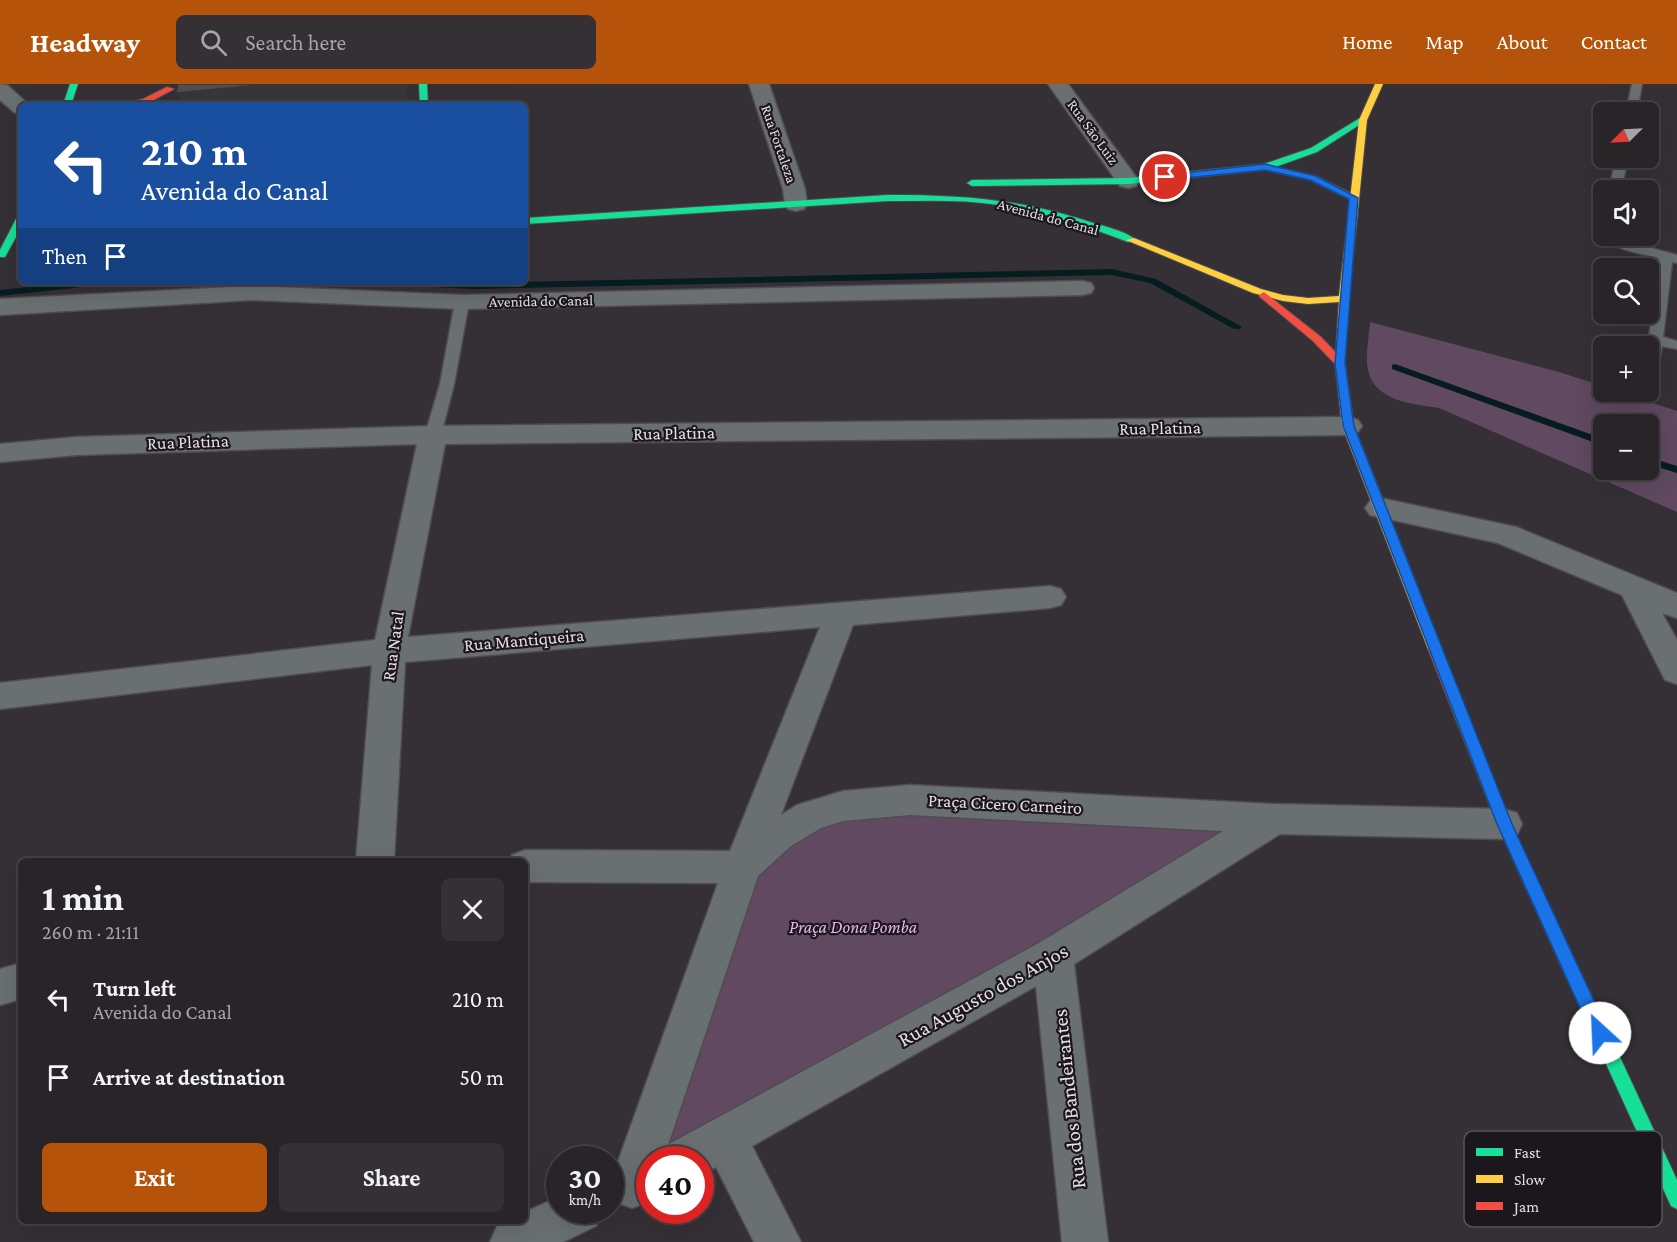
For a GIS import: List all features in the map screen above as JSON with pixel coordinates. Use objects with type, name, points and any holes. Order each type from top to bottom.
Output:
[{"type":"main road","points":[[71,102],[74,84]]},
{"type":"main road","points":[[423,84],[424,102]]},
{"type":"main road","points":[[1379,84],[1363,120],[1353,198],[1340,363],[1348,426],[1504,824],[1645,1131]]},
{"type":"main road","points":[[140,102],[171,86]]},
{"type":"main road","points":[[167,102],[171,86]]},
{"type":"main road","points":[[1265,167],[1314,150],[1363,120]]},
{"type":"main road","name":"Avenida do Canal","points":[[828,188],[1128,181],[1265,167],[1313,178],[1353,198]]},
{"type":"main road","points":[[1108,194],[1128,181]]},
{"type":"main road","points":[[639,200],[739,193]]},
{"type":"main road","name":"Avenida do Canal","points":[[528,221],[795,193],[997,202],[1042,212],[1118,235],[1257,291],[1308,301],[1344,299]]},
{"type":"main road","points":[[1104,217],[1118,235]]},
{"type":"main road","points":[[0,234],[18,227]]},
{"type":"main road","points":[[1,255],[18,229]]},
{"type":"main road","points":[[1,255],[18,254]]},
{"type":"main road","points":[[1257,291],[1297,321],[1340,363]]},
{"type":"main road","points":[[1662,1167],[1677,1200]]},
{"type":"street","name":"Rua Fortaleza","points":[[759,84],[795,193]]},
{"type":"street","name":"Rua São Luiz","points":[[1058,84],[1128,181]]},
{"type":"street","points":[[0,88],[18,105]]},
{"type":"street","name":"Avenida do Canal","points":[[0,307],[252,293],[462,302],[1082,288]]},
{"type":"street","name":"Rua Platina","points":[[0,453],[77,446],[433,435],[1348,426]]},
{"type":"street","name":"Rua Natal","points":[[375,858],[389,651],[433,435]]},
{"type":"street","points":[[1380,508],[1505,534],[1677,606]]},
{"type":"street","points":[[1633,587],[1677,671]]},
{"type":"street","name":"Rua Mantiqueira","points":[[0,696],[389,651],[1050,597]]},
{"type":"street","points":[[630,1187],[742,867],[842,613]]},
{"type":"street","name":"Praça Cicero Carneiro","points":[[742,867],[791,826],[827,810],[859,804],[909,800],[1274,819],[1504,824]]},
{"type":"street","name":"Rua Augusto dos Anjos","points":[[712,1146],[1053,956],[1274,819]]},
{"type":"street","points":[[528,866],[742,867]]},
{"type":"street","name":"Rua dos Bandeirantes","points":[[1053,956],[1085,1242]]},
{"type":"street","points":[[0,987],[18,982]]},
{"type":"street","points":[[725,1139],[778,1242]]},
{"type":"street","points":[[513,1242],[551,1224]]},
{"type":"lane","points":[[1633,102],[1637,84]]},
{"type":"lane","points":[[1628,246],[1672,258],[1661,298],[1656,336]]},
{"type":"lane","points":[[1661,298],[1677,301]]},
{"type":"lane","points":[[433,435],[447,384],[462,302]]},
{"type":"lane","points":[[1659,341],[1677,345]]},
{"type":"green space","points":[[1370,322],[1593,383],[1593,402],[1650,402],[1677,411],[1677,512],[1604,480],[1659,480],[1659,414],[1593,414],[1593,475],[1439,408],[1386,395],[1372,380],[1367,365]]},
{"type":"green space","name":"Praça Dona Pomba","points":[[843,806],[1272,819],[706,1146],[646,1146],[743,868]]},
{"type":"building","points":[[178,84],[268,84],[176,93]]},
{"type":"waterway","points":[[528,285],[1112,272],[1153,281],[1237,327]]},
{"type":"waterway","points":[[0,293],[73,285]]},
{"type":"waterway","points":[[454,285],[520,285]]},
{"type":"waterway","points":[[1395,367],[1593,439]]},
{"type":"waterway","points":[[1659,464],[1677,470]]},
{"type":"traffic: fast","points":[[68,102],[74,84]]},
{"type":"traffic: fast","points":[[423,84],[424,102]]},
{"type":"traffic: fast","points":[[1265,167],[1314,150],[1363,120]]},
{"type":"traffic: fast","points":[[972,183],[1128,181],[1265,167],[1313,178],[1353,198]]},
{"type":"traffic: fast","points":[[528,221],[888,198],[957,199],[984,200],[1032,208],[1082,222],[1131,240]]},
{"type":"traffic: fast","points":[[2,255],[18,225]]},
{"type":"traffic: fast","points":[[1573,974],[1645,1131]]},
{"type":"traffic: fast","points":[[1662,1167],[1677,1200]]},
{"type":"traffic: slow","points":[[1131,240],[1257,291],[1283,298],[1308,301],[1344,299],[1363,120],[1379,84]]},
{"type":"traffic: slow","points":[[1344,299],[1340,363],[1348,426],[1435,649]]},
{"type":"traffic: jam","points":[[140,102],[170,89]]},
{"type":"traffic: jam","points":[[1264,295],[1317,339],[1340,363]]},
{"type":"traffic: jam","points":[[1435,649],[1504,824],[1573,974]]},
{"type":"route","points":[[1165,177],[1265,167],[1313,178],[1353,198],[1340,363],[1348,426],[1504,824],[1600,1033]]}]
